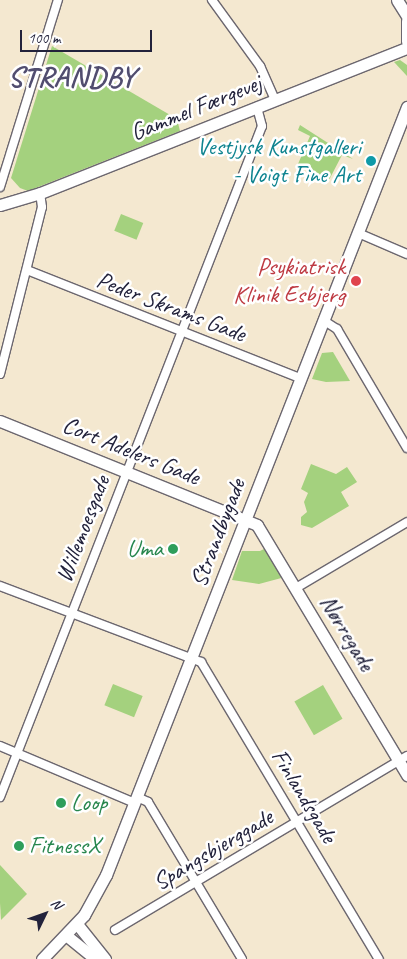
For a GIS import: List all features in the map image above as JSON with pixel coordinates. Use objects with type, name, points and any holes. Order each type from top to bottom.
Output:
[{"type":"street","points":[[0,187],[58,0]]},
{"type":"street","points":[[212,0],[260,66],[274,100]]},
{"type":"street","points":[[398,0],[407,4]]},
{"type":"street","points":[[398,0],[407,16]]},
{"type":"street","points":[[407,21],[407,41]]},
{"type":"street","name":"Gammel Færgevej","points":[[0,205],[40,194],[274,100],[331,81],[407,48]]},
{"type":"street","name":"Willemoesgade","points":[[0,797],[125,472],[262,126],[257,107]]},
{"type":"street","name":"Strandbygade","points":[[42,959],[67,936],[106,875],[407,107]]},
{"type":"street","points":[[0,374],[42,207],[40,194]]},
{"type":"street","points":[[358,233],[407,254]]},
{"type":"street","name":"Peder Skrams Gade","points":[[27,270],[300,378]]},
{"type":"street","points":[[323,320],[336,329],[407,448]]},
{"type":"street","name":"Cort Adelers Gade","points":[[0,421],[125,472],[247,518]]},
{"type":"street","name":"Nørregade","points":[[247,518],[258,525],[267,538],[296,588],[403,758],[407,775]]},
{"type":"street","points":[[296,588],[407,522]]},
{"type":"street","points":[[0,586],[192,657]]},
{"type":"street","name":"Finlandsgade","points":[[192,657],[205,668],[379,959]]},
{"type":"street","points":[[0,746],[136,800],[148,802],[242,959]]},
{"type":"street","name":"Spangsbjerggade","points":[[115,930],[403,758]]},
{"type":"street","points":[[76,924],[105,959]]},
{"type":"street","points":[[67,936],[95,959]]},
{"type":"green space","points":[[52,46],[177,119],[180,131],[28,191],[20,188],[11,178]]},
{"type":"green space","points":[[400,60],[407,65],[407,76],[394,62]]},
{"type":"green space","points":[[300,125],[353,159],[342,155],[329,180],[298,164],[310,136],[298,130]]},
{"type":"green space","points":[[121,214],[143,223],[137,240],[114,231]]},
{"type":"green space","points":[[333,352],[350,381],[326,382],[312,379],[322,353]]},
{"type":"green space","points":[[311,464],[336,474],[347,467],[357,482],[341,492],[349,506],[312,528],[301,525],[301,517],[307,512],[304,502],[308,493],[301,489]]},
{"type":"green space","points":[[268,547],[285,577],[259,584],[232,580],[242,551],[260,551]]},
{"type":"green space","points":[[113,684],[143,696],[134,717],[104,705]]},
{"type":"green space","points":[[323,685],[342,719],[314,735],[294,702]]},
{"type":"green space","points":[[0,865],[27,894],[1,920],[0,903]]},
{"type":"place","name":"Vestjysk Kunstgalleri - Voigt Fine Art","points":[[371,161]]},
{"type":"place","name":"Psykiatrisk Klinik Esbjerg","points":[[356,281]]},
{"type":"place","name":"Uma","points":[[173,549]]},
{"type":"place","name":"Loop","points":[[61,803]]},
{"type":"place","name":"FitnessX","points":[[19,846]]},
{"type":"district","name":"STRANDBY","points":[[72,77]]}]
